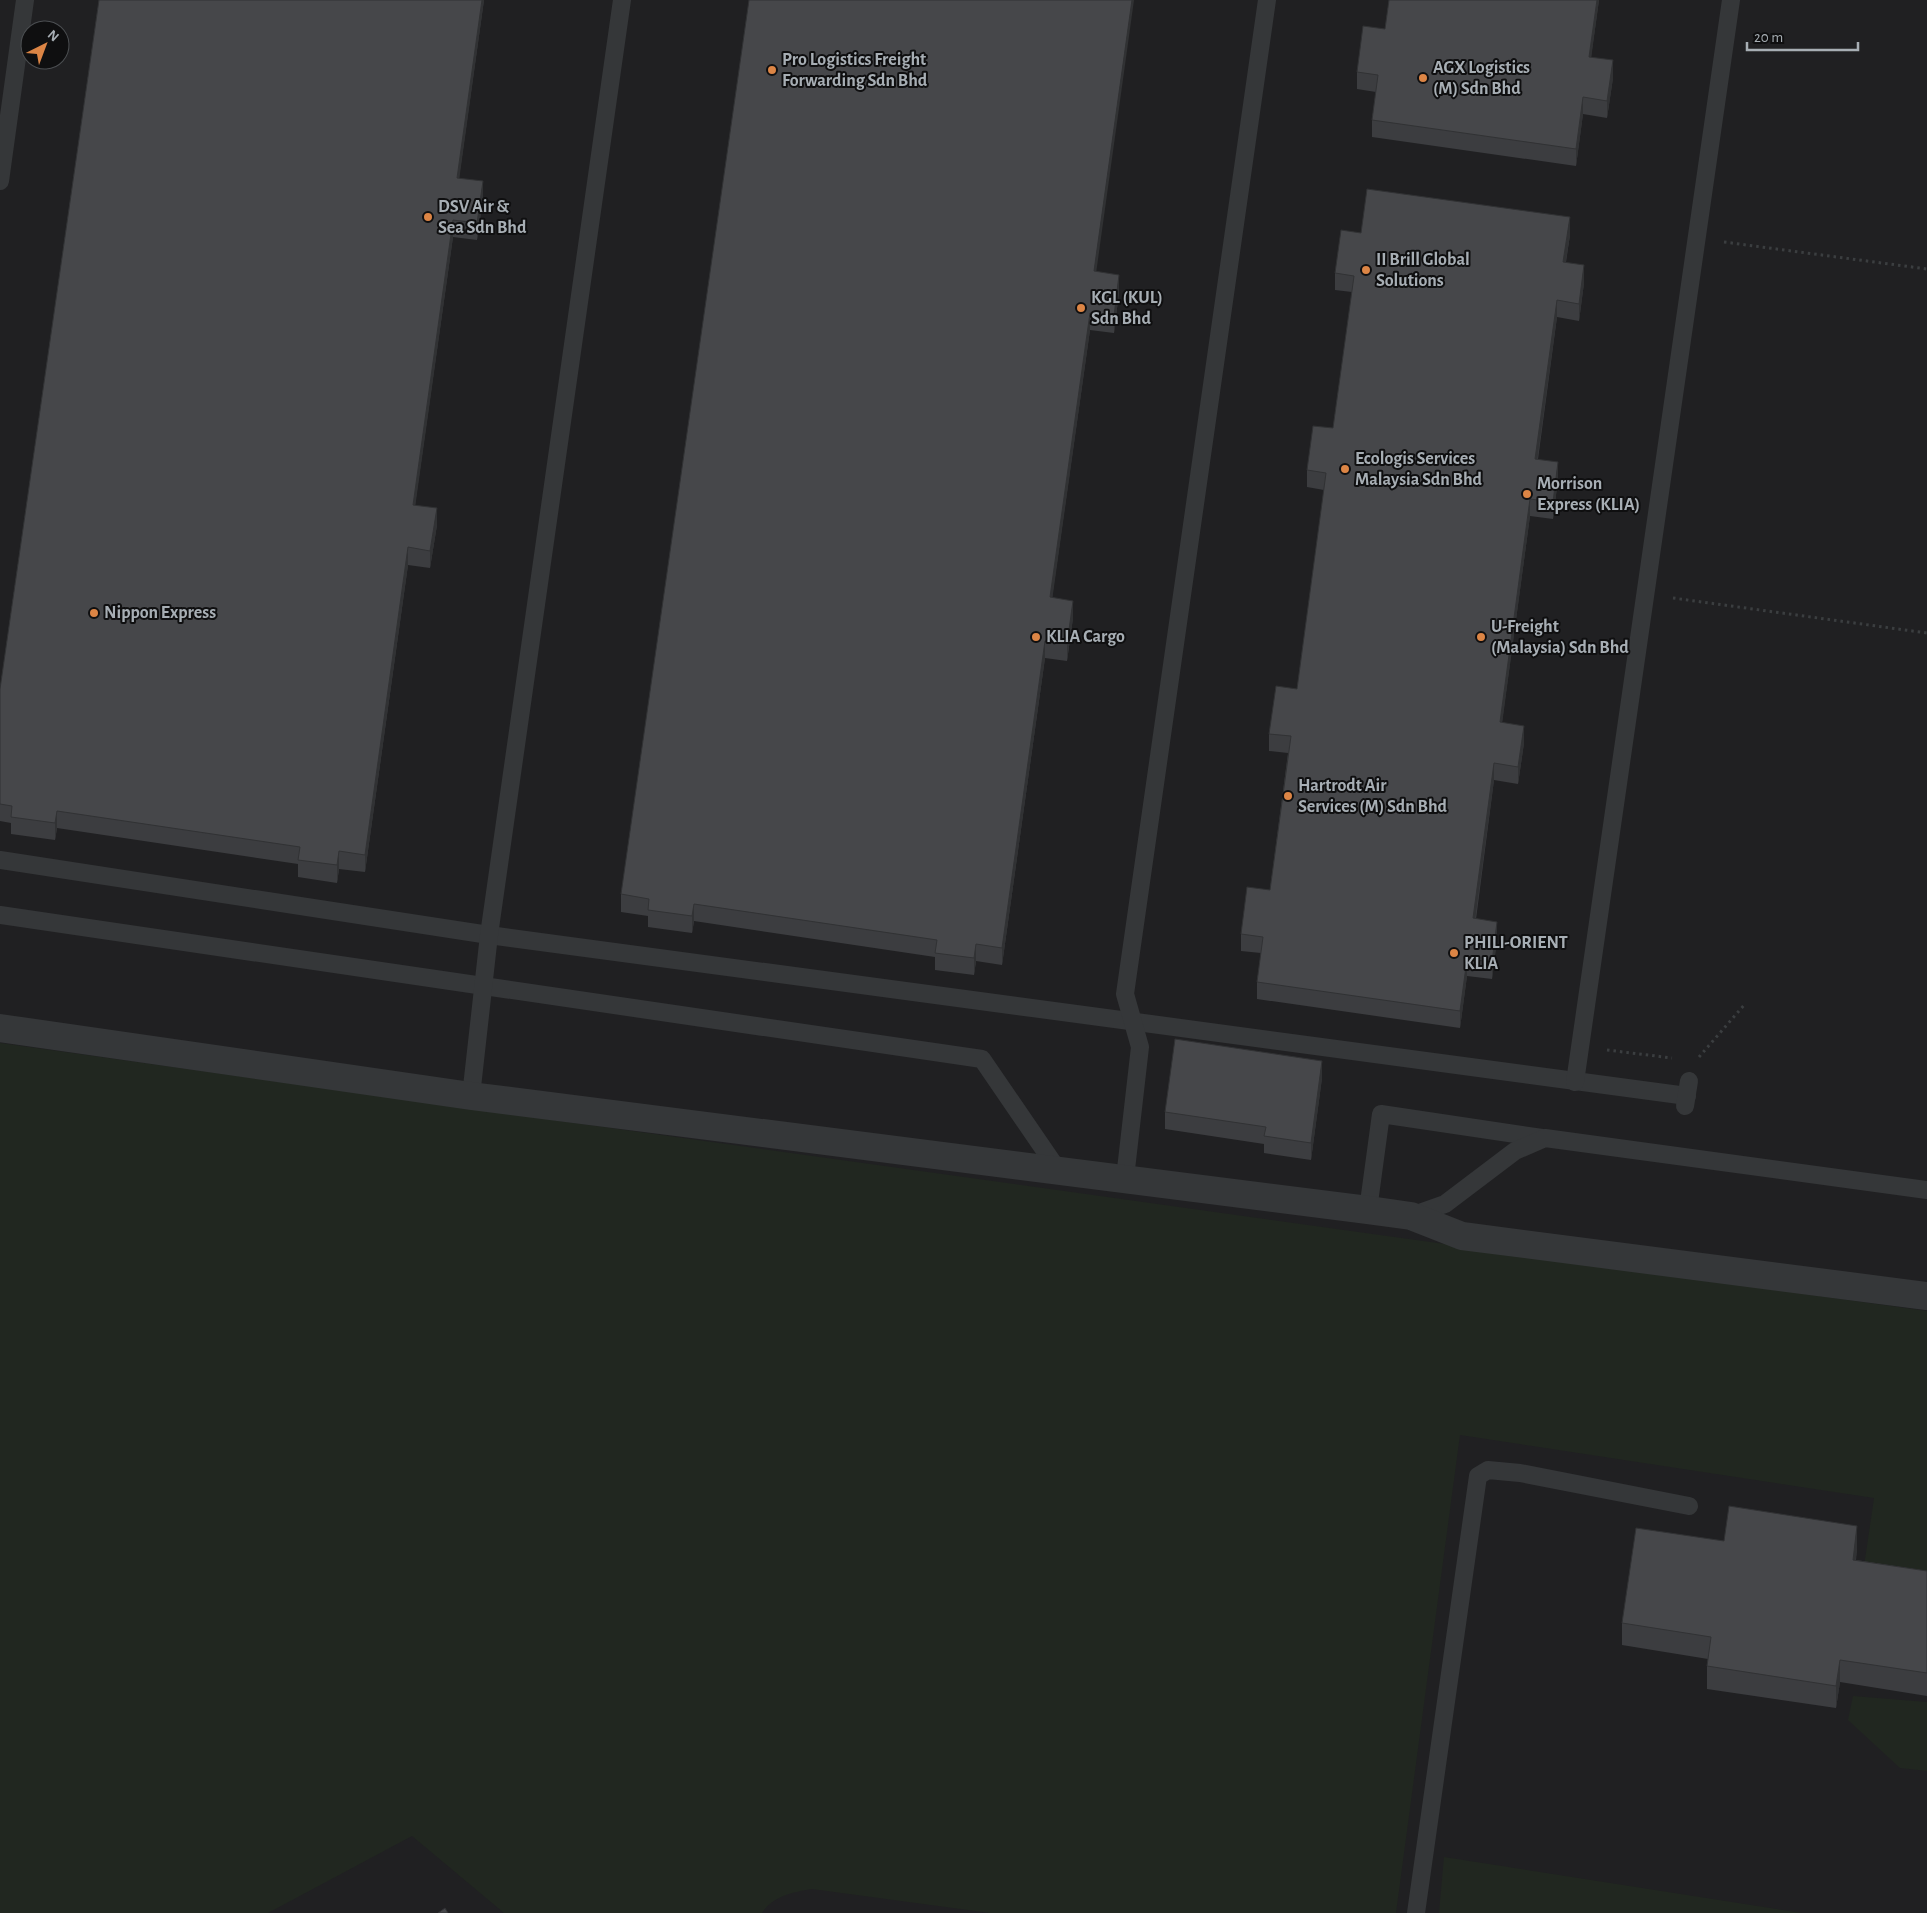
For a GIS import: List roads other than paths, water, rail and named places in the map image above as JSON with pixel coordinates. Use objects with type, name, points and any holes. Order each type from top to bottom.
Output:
[{"type":"street","points":[[0,1028],[471,1096],[1368,1210],[1411,1216],[1462,1236],[1927,1296]]},
{"type":"lane","points":[[0,181],[25,0]]},
{"type":"lane","points":[[471,1096],[489,935],[622,0]]},
{"type":"lane","points":[[1125,1178],[1140,1047],[1125,994],[1267,0]]},
{"type":"lane","points":[[1575,1082],[1731,0]]},
{"type":"lane","points":[[0,860],[489,935],[1575,1082],[1687,1094]]},
{"type":"lane","points":[[0,915],[982,1060],[1058,1170]]},
{"type":"lane","points":[[1368,1210],[1381,1114],[1927,1190]]},
{"type":"lane","points":[[1411,1216],[1445,1204],[1515,1151],[1545,1138]]},
{"type":"lane","points":[[1416,1913],[1478,1476],[1488,1470],[1520,1473],[1689,1506]]},
{"type":"place","name":"Pro Logistics Freight Forwarding Sdn Bhd","points":[[772,70]]},
{"type":"place","name":"AGX Logistics (M) Sdn Bhd","points":[[1423,78]]},
{"type":"place","name":"DSV Air & Sea Sdn Bhd","points":[[428,217]]},
{"type":"place","name":"II Brill Global Solutions","points":[[1366,270]]},
{"type":"place","name":"KGL (KUL) Sdn Bhd","points":[[1081,308]]},
{"type":"place","name":"Ecologis Services Malaysia Sdn Bhd","points":[[1345,469]]},
{"type":"place","name":"Morrison Express (KLIA)","points":[[1527,494]]},
{"type":"place","name":"Nippon Express","points":[[94,613]]},
{"type":"place","name":"KLIA Cargo","points":[[1036,637]]},
{"type":"place","name":"U-Freight (Malaysia) Sdn Bhd","points":[[1481,637]]},
{"type":"place","name":"Hartrodt Air Services (M) Sdn Bhd","points":[[1288,796]]},
{"type":"place","name":"PHILI-ORIENT KLIA","points":[[1454,953]]}]
